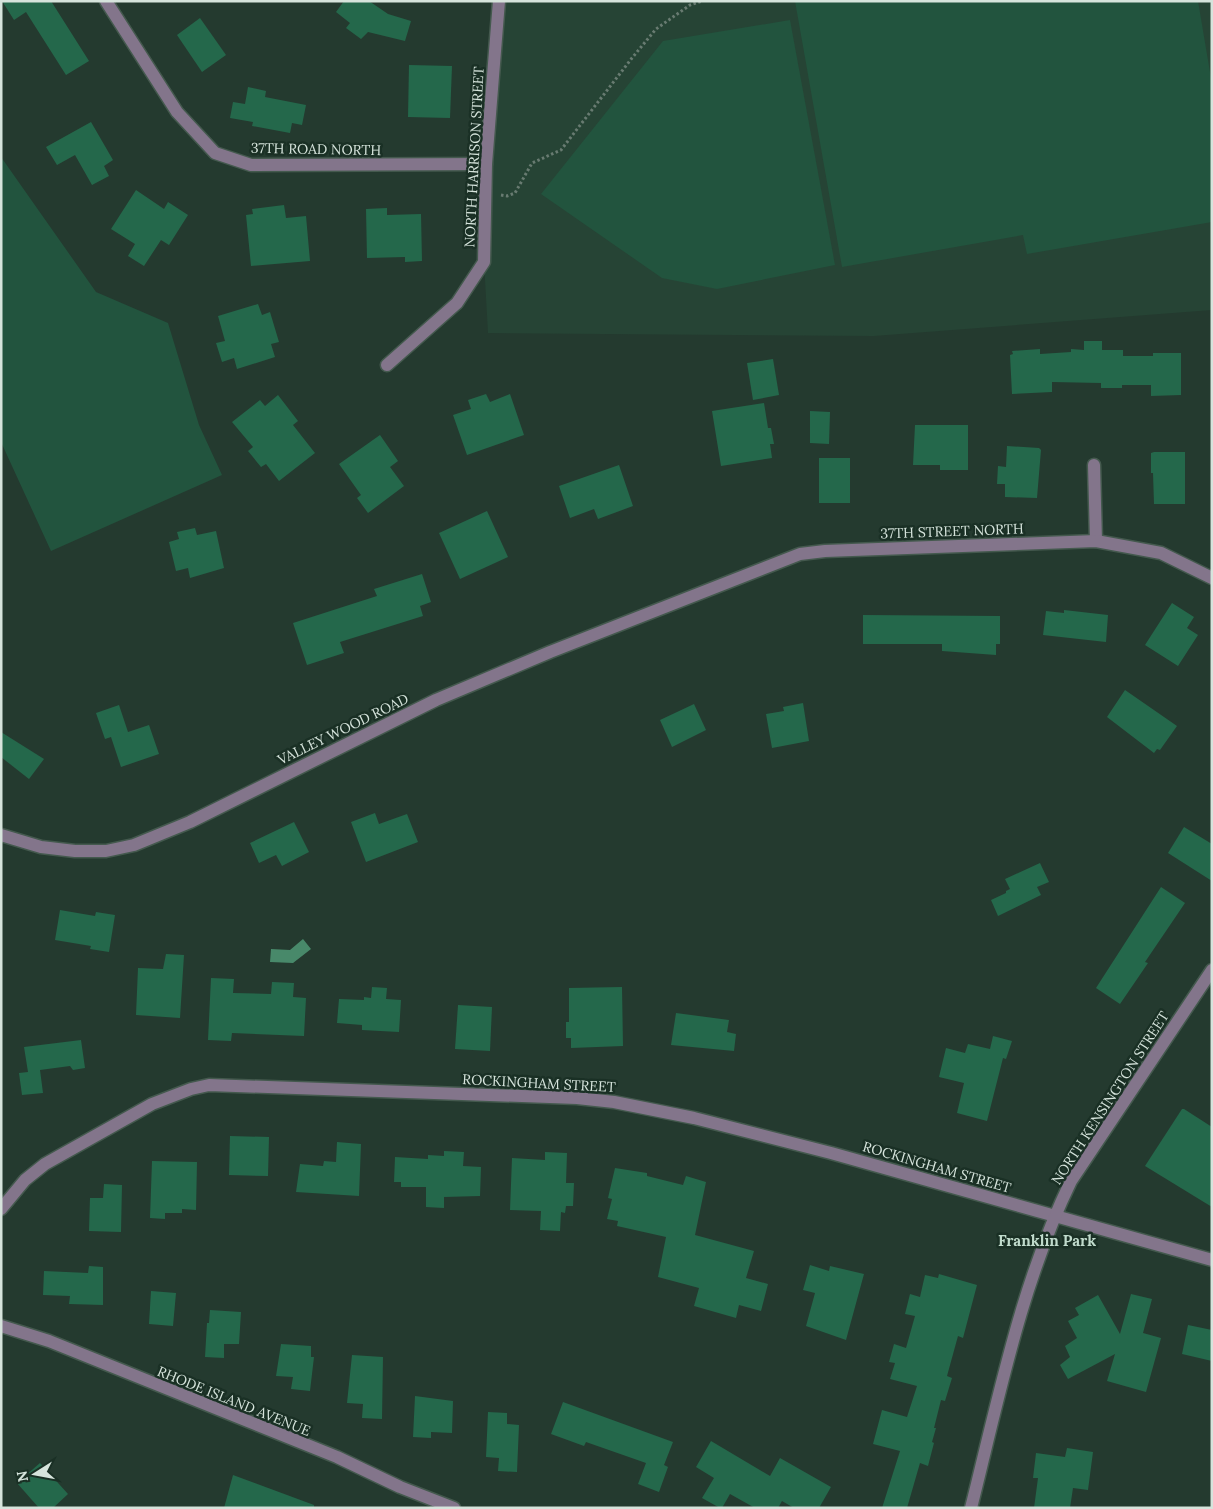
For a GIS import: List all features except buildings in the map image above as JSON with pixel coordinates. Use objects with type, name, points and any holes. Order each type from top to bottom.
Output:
[{"type":"street","name":"37TH ROAD NORTH","points":[[106,1],[177,112],[215,153],[251,166],[486,164]]},
{"type":"street","name":"NORTH HARRISON STREET","points":[[387,365],[457,303],[484,262],[486,164],[498,1]]},
{"type":"street","points":[[1094,465],[1096,541]]},
{"type":"street","name":"37TH STREET NORTH","points":[[694,595],[783,560],[825,551],[1096,541],[1161,553],[1212,578]]},
{"type":"street","name":"VALLEY WOOD ROAD","points":[[1,835],[41,847],[75,851],[106,851],[134,845],[190,822],[436,700],[694,595]]},
{"type":"street","name":"NORTH KENSINGTON STREET","points":[[971,1508],[1024,1298],[1054,1216],[1071,1181],[1212,970]]},
{"type":"street","name":"ROCKINGHAM STREET","points":[[1,1209],[25,1180],[45,1164],[152,1104],[183,1092],[209,1085],[228,1084],[577,1098],[614,1102],[694,1118],[831,1153],[1212,1260]]},
{"type":"street","name":"RHODE ISLAND AVENUE","points":[[1,1326],[49,1342],[337,1457],[400,1487],[454,1508]]},
{"type":"path","points":[[485,193],[507,196],[515,193],[532,163],[561,150],[656,29],[690,5],[702,1]]},
{"type":"shaded area","points":[[499,1],[1212,1],[1212,310],[874,336],[488,333],[484,262]]},
{"type":"shaded area","points":[[795,1],[1198,1],[1212,84],[1212,222],[1027,254],[1023,235],[842,267]]},
{"type":"shaded area","points":[[790,20],[835,265],[717,289],[662,278],[541,194],[663,41]]},
{"type":"shaded area","points":[[1,157],[96,292],[168,323],[199,425],[222,475],[51,551],[1,442]]},
{"type":"shaded area","points":[[303,939],[311,949],[293,963],[270,962],[271,949],[290,950]]},
{"type":"district","name":"Franklin Park","points":[[1047,1240]]}]
